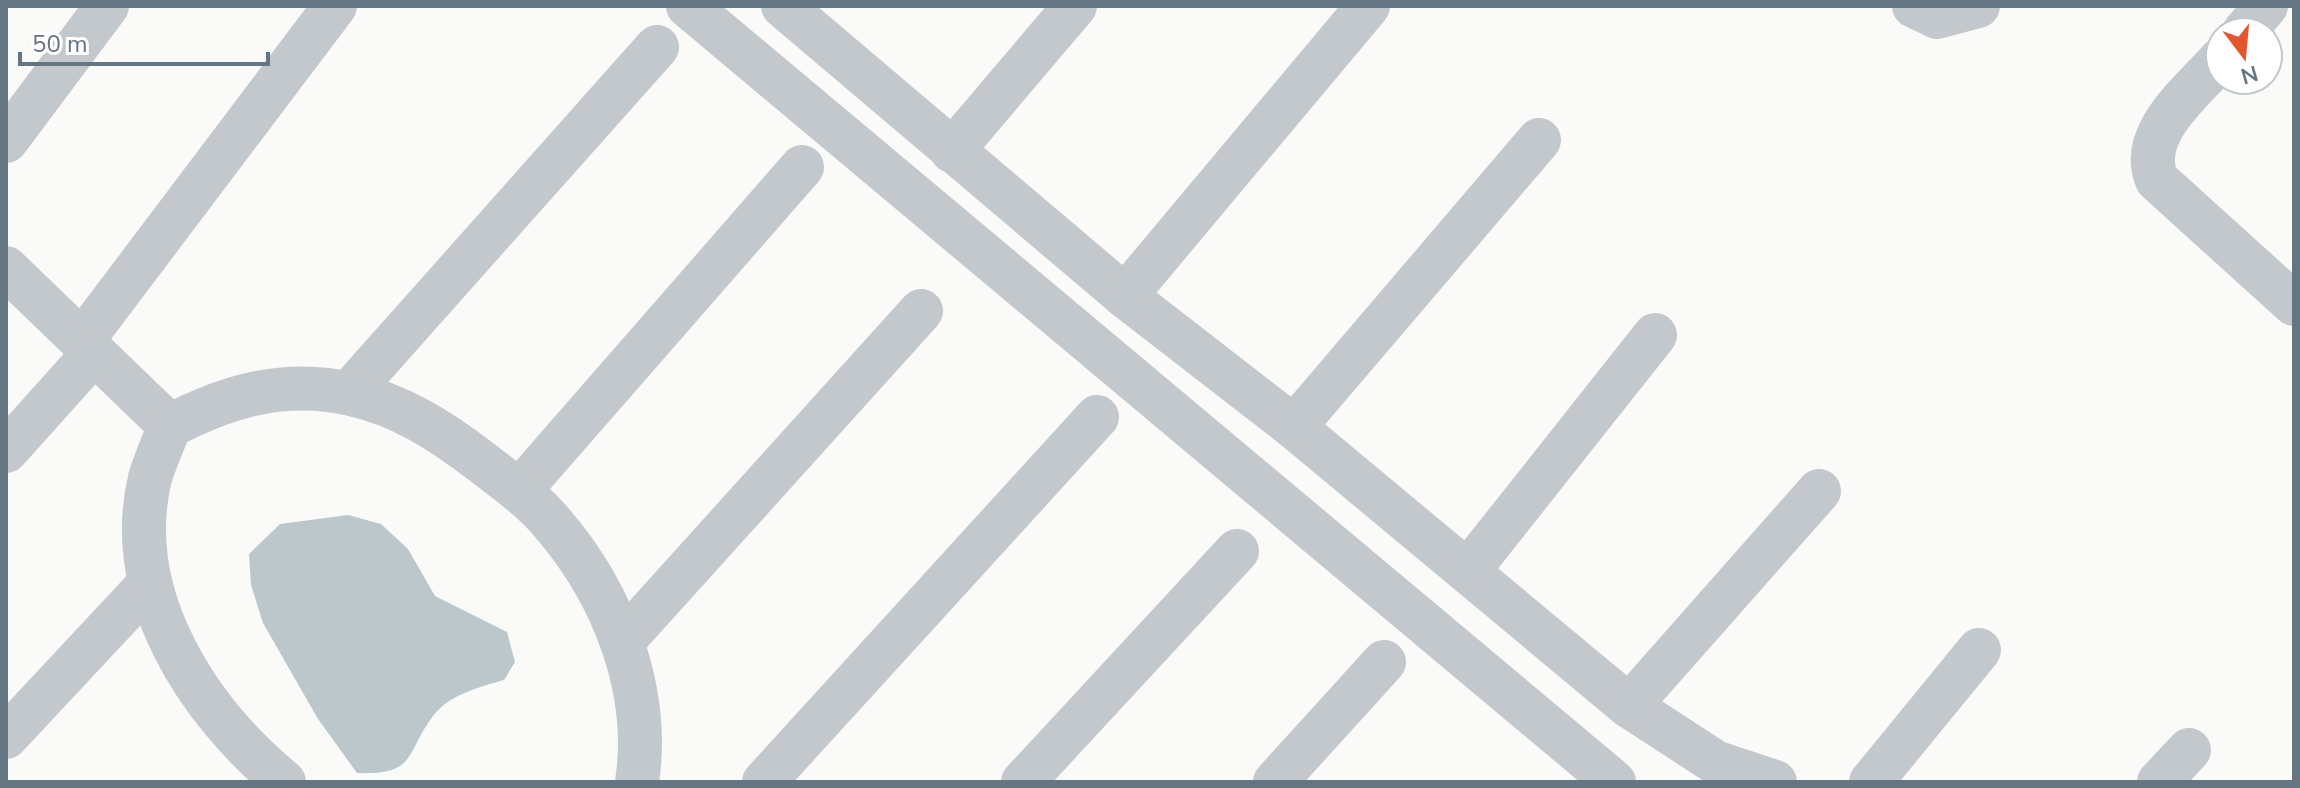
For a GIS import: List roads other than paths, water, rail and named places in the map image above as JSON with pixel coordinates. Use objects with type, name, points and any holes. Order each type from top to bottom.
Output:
[{"type":"street","points":[[6,141],[107,6]]},
{"type":"street","points":[[6,451],[88,347],[335,6]]},
{"type":"street","points":[[688,6],[1614,782]]},
{"type":"street","points":[[952,151],[1075,6]]},
{"type":"street","points":[[1125,296],[1368,6]]},
{"type":"street","points":[[1914,6],[1937,17],[1978,6]]},
{"type":"street","points":[[789,8],[952,151],[1125,296],[1294,427],[1629,706],[1715,762],[1775,782]]},
{"type":"street","points":[[349,393],[657,47]]},
{"type":"street","points":[[2204,78],[2159,130],[2150,164],[2157,180],[2294,304]]},
{"type":"street","points":[[1294,427],[1539,140]]},
{"type":"street","points":[[519,491],[802,167]]},
{"type":"street","points":[[6,268],[170,426]]},
{"type":"street","points":[[623,641],[921,311]]},
{"type":"street","points":[[1468,571],[1655,335]]},
{"type":"street","points":[[267,777],[178,655],[155,607],[144,529],[150,478],[170,426],[215,402],[264,391],[349,393],[392,406],[449,437],[519,491],[553,525],[623,641],[641,736],[637,782]]},
{"type":"street","points":[[764,782],[1097,417]]},
{"type":"street","points":[[1629,706],[1819,491]]},
{"type":"street","points":[[1023,782],[1237,551]]},
{"type":"street","points":[[6,737],[150,583]]},
{"type":"street","points":[[1871,782],[1979,650]]},
{"type":"street","points":[[1275,782],[1384,662]]},
{"type":"street","points":[[2159,782],[2189,750]]}]
